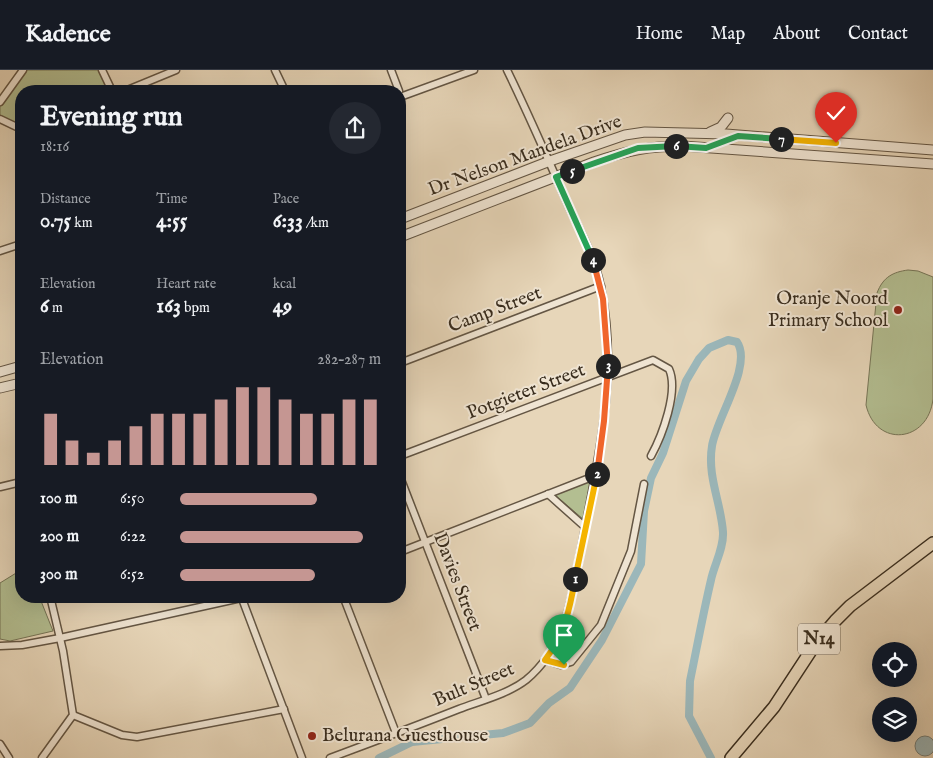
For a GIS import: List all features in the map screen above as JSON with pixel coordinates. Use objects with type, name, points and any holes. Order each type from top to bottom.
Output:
[{"type":"highway","name":"N14","points":[[731,758],[774,707],[816,643],[835,621],[850,606],[933,543]]},
{"type":"street","points":[[0,102],[22,70]]},
{"type":"street","points":[[102,70],[109,85]]},
{"type":"street","points":[[140,85],[176,70]]},
{"type":"street","points":[[275,70],[282,85]]},
{"type":"street","points":[[391,70],[397,85]]},
{"type":"street","points":[[406,92],[474,70]]},
{"type":"street","name":"Bult Street","points":[[330,758],[486,699],[525,680],[545,660],[559,639],[568,618],[597,475],[608,377],[601,286],[593,260],[550,161],[507,70]]},
{"type":"street","points":[[0,118],[15,126]]},
{"type":"street","points":[[708,134],[721,127],[728,118]]},
{"type":"street","name":"Dr Nelson Mandela Drive","points":[[406,217],[550,161],[634,134],[655,131],[933,150]]},
{"type":"street","points":[[706,148],[732,136],[755,152]]},
{"type":"street","name":"Dr Nelson Mandela Drive","points":[[406,235],[556,177],[638,148],[666,146],[706,148],[933,164]]},
{"type":"street","points":[[0,251],[15,246]]},
{"type":"street","name":"Camp Street","points":[[406,361],[601,286]]},
{"type":"street","name":"Potgieter Street","points":[[406,454],[649,361],[662,364],[671,374],[672,393],[660,436],[651,456]]},
{"type":"street","points":[[0,372],[15,368]]},
{"type":"street","points":[[0,388],[15,384]]},
{"type":"street","points":[[406,550],[597,475]]},
{"type":"street","points":[[0,487],[15,483]]},
{"type":"street","points":[[545,660],[561,665],[571,662],[601,625],[631,552],[644,484]]},
{"type":"street","name":"Davies Street","points":[[406,492],[486,699]]},
{"type":"street","points":[[548,494],[585,527]]},
{"type":"street","points":[[42,758],[72,715],[60,638],[52,603]]},
{"type":"street","points":[[0,646],[22,645],[60,638],[215,603]]},
{"type":"street","points":[[243,603],[302,758]]},
{"type":"street","points":[[346,603],[396,733]]},
{"type":"street","points":[[72,715],[122,735],[137,738],[284,709]]},
{"type":"street","points":[[0,744],[9,758]]},
{"type":"green space","points":[[24,70],[99,70],[106,85],[15,85],[15,126],[0,117],[0,104]]},
{"type":"green space","points":[[908,270],[918,271],[933,277],[933,399],[929,414],[922,425],[912,432],[901,435],[890,434],[880,428],[872,419],[866,405],[877,293],[882,283],[889,276]]},
{"type":"green space","points":[[591,478],[583,519],[554,494]]},
{"type":"green space","points":[[15,574],[15,603],[42,603],[53,631],[10,641],[0,639],[0,583]]},
{"type":"water","points":[[921,737],[929,737],[934,742],[934,750],[929,755],[921,755],[916,750],[916,742]]},
{"type":"waterway","points":[[379,758],[412,742],[503,733],[530,723],[549,703],[570,688],[602,640],[641,564],[644,511],[651,478],[663,453],[686,381],[699,359],[709,348],[728,340],[737,342],[741,352],[740,364],[737,378],[715,435],[711,457],[711,468],[722,521],[723,538],[712,574],[690,681],[689,716],[711,758]]},
{"type":"place","name":"Oranje Noord Primary School","points":[[898,310]]},
{"type":"place","name":"Belurana Guesthouse","points":[[312,736]]},
{"type":"route","points":[[564,665],[545,660],[554,649],[564,628],[597,475],[604,421],[608,354],[601,286],[593,260],[556,177],[638,148],[666,146],[706,148],[738,136],[836,143]]}]
